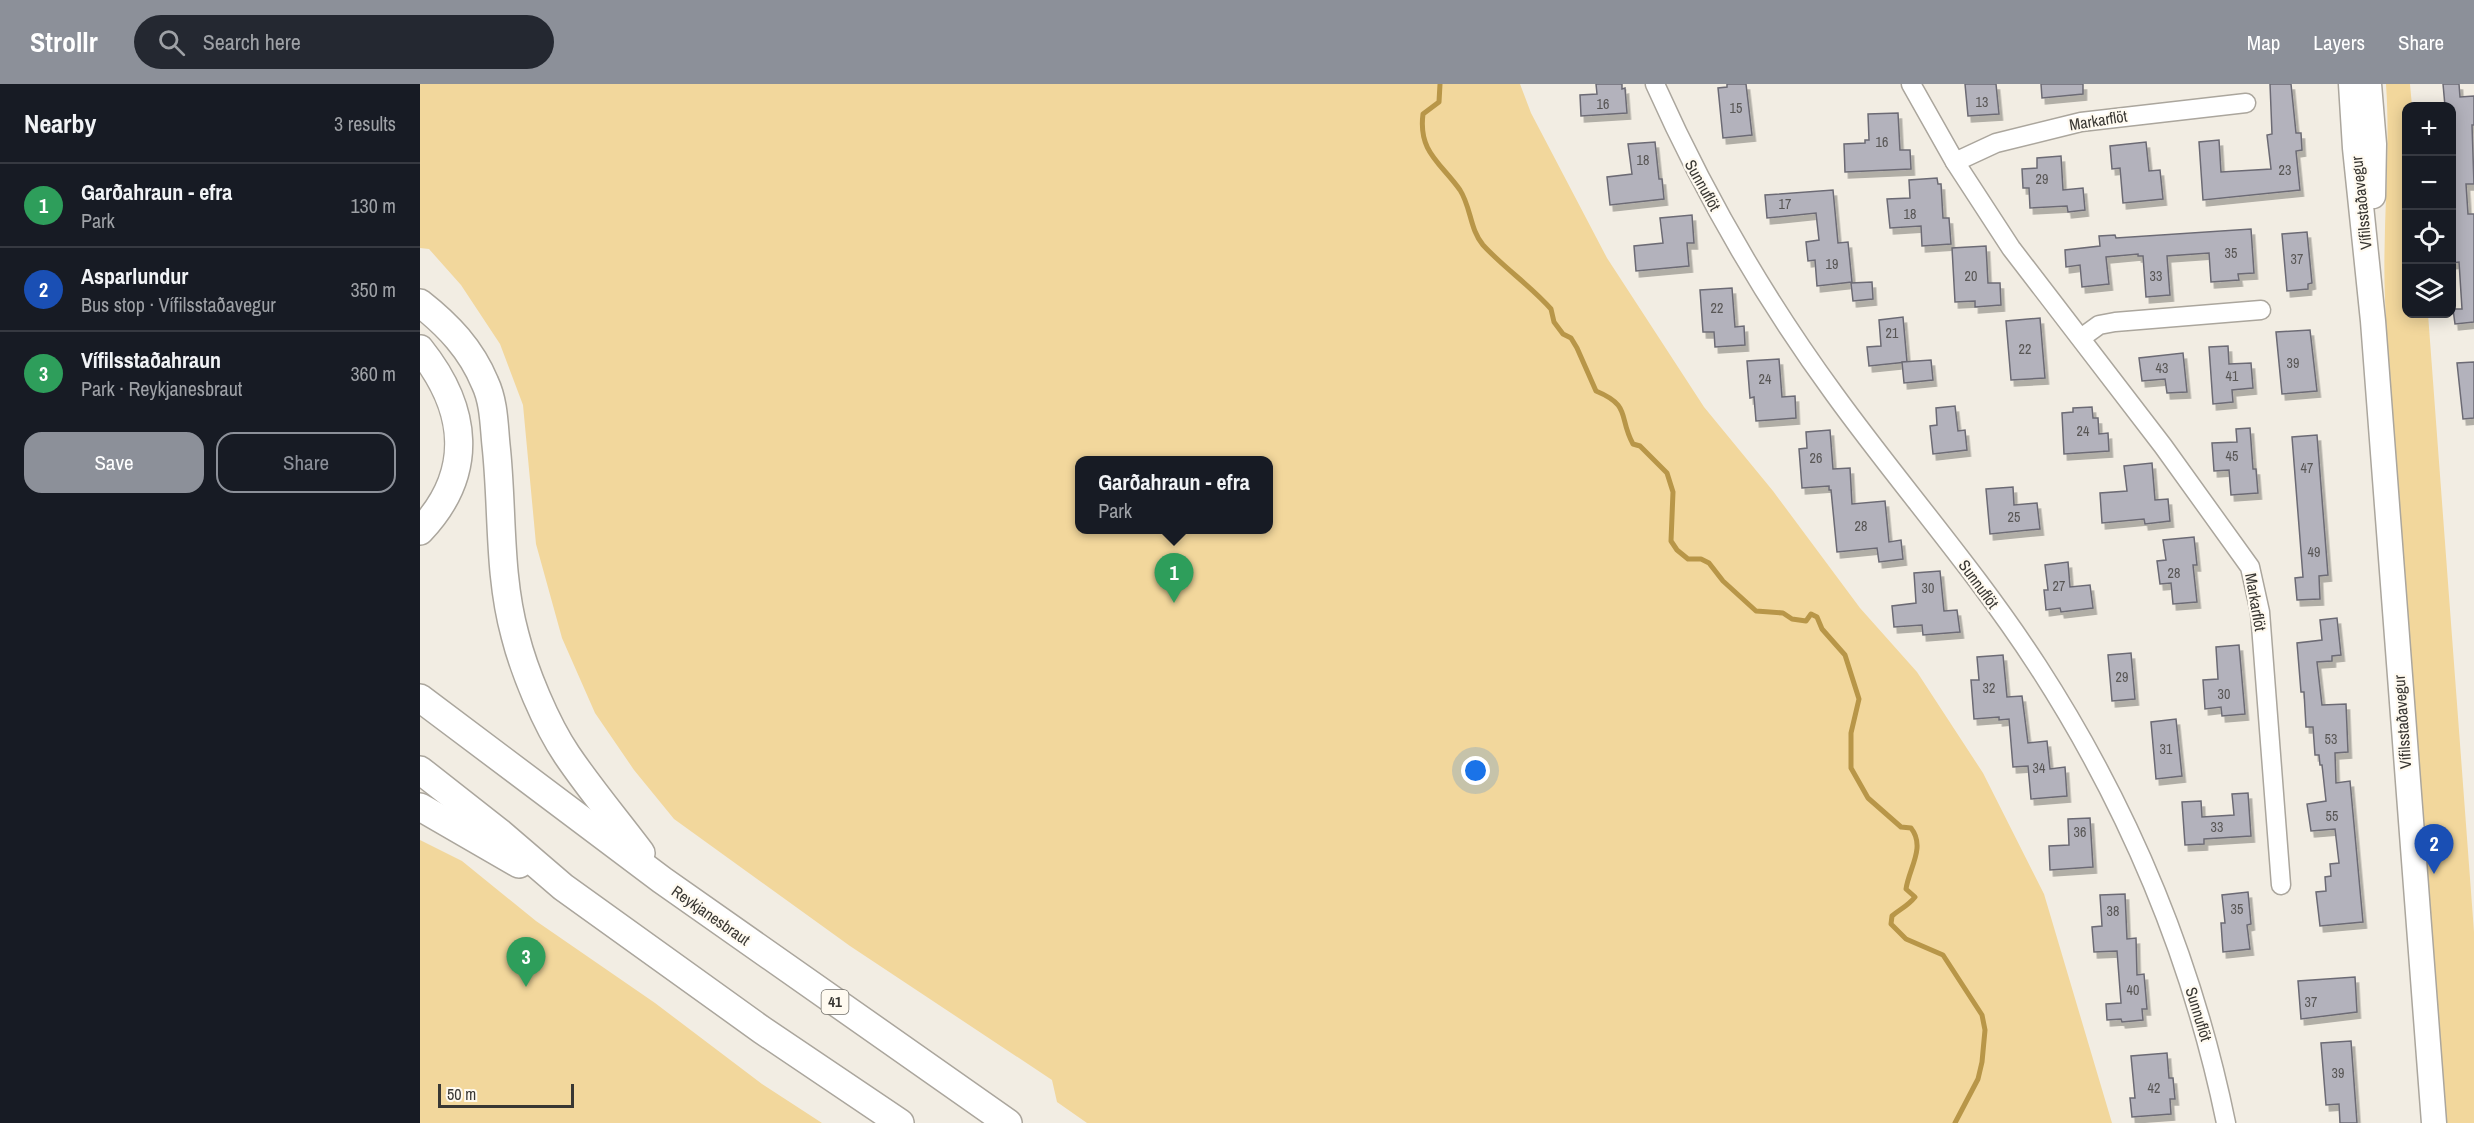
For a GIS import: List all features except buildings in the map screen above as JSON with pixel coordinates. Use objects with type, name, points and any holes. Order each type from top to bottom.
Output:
[{"type":"highway","points":[[420,303],[452,330],[475,362],[486,385],[492,408],[500,485],[501,553],[514,635],[532,686],[566,754],[662,880]]},
{"type":"highway","points":[[420,350],[435,369],[450,395],[459,429],[457,465],[449,492],[441,507],[420,531]]},
{"type":"highway","name":"Reykjanesbraut","points":[[420,698],[662,880],[1008,1123]]},
{"type":"highway","points":[[420,770],[499,832],[562,887],[762,1030],[900,1123]]},
{"type":"highway","points":[[420,807],[501,855],[562,887]]},
{"type":"main road","name":"Vífilsstaðavegur","points":[[2351,84],[2373,321],[2434,1123]]},
{"type":"main road","name":"Vífilsstaðavegur","points":[[2369,84],[2374,144],[2373,321]]},
{"type":"street","name":"Sunnuflöt","points":[[1655,84],[1684,149],[1762,288],[1834,394],[1978,582],[2036,662],[2113,794],[2154,883],[2183,959],[2213,1060],[2226,1123]]},
{"type":"street","name":"Markarflöt","points":[[1911,84],[1955,162],[2011,248],[2163,446],[2250,567],[2260,612],[2281,885]]},
{"type":"street","name":"Markarflöt","points":[[1955,162],[1996,143],[2081,122],[2246,103]]},
{"type":"street","points":[[2081,338],[2099,325],[2115,322],[2261,310]]},
{"type":"shaded area","points":[[420,84],[1520,84],[1531,113],[1607,258],[1704,407],[1773,491],[1860,608],[1917,672],[1983,773],[2044,894],[2112,1123],[1087,1123],[1057,1102],[1052,1080],[850,946],[674,819],[634,770],[595,713],[562,638],[536,544],[523,405],[500,344],[461,285],[429,249],[420,248]]},
{"type":"shaded area","points":[[2386,84],[2410,84],[2412,102],[2402,102],[2402,318],[2428,318],[2474,932],[2474,1123],[2447,1123],[2418,814],[2402,608],[2385,299]]},
{"type":"shaded area","points":[[420,840],[462,861],[536,921],[655,1003],[762,1084],[822,1123],[420,1123]]},
{"type":"waterway","points":[[1440,84],[1439,102],[1423,114],[1424,138],[1432,156],[1460,190],[1475,232],[1483,245],[1551,309],[1554,322],[1563,334],[1571,338],[1577,348],[1596,391],[1607,396],[1620,407],[1633,444],[1640,446],[1667,473],[1673,492],[1671,541],[1677,550],[1688,559],[1701,559],[1709,563],[1723,581],[1756,611],[1783,613],[1792,619],[1806,621],[1811,614],[1817,617],[1822,629],[1845,655],[1859,699],[1851,733],[1851,768],[1868,798],[1901,827],[1911,828],[1917,843],[1906,889],[1915,897],[1892,916],[1891,924],[1906,939],[1943,955],[1982,1015],[1985,1030],[1978,1079],[1955,1123]]},
{"type":"place","name":"Garðahraun - efra","points":[[1174,603]]},
{"type":"place","name":"Asparlundur","points":[[2434,874]]},
{"type":"place","name":"Vífilsstaðahraun","points":[[526,987]]}]
